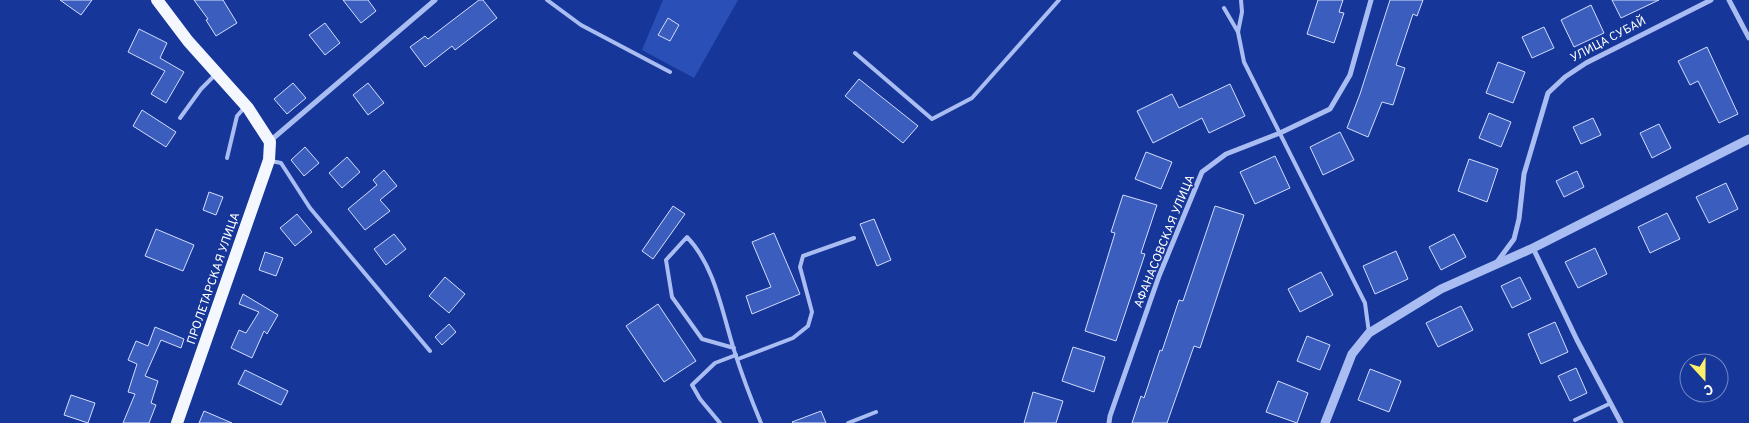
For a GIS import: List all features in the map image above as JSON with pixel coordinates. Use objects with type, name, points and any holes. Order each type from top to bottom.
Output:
[{"type":"main road","points":[[156,0],[216,73],[246,106],[270,142]]},
{"type":"main road","name":"ПРОЛЕТАРСКАЯ УЛИЦА","points":[[177,423],[269,160],[270,142]]},
{"type":"street","points":[[270,142],[435,0]]},
{"type":"street","name":"АФАНАСОВСКАЯ УЛИЦА","points":[[1109,423],[1158,276],[1202,172],[1226,154],[1280,133],[1330,109],[1338,99],[1350,75],[1371,0]]},
{"type":"street","name":"УЛИЦА СУБАЙ","points":[[1497,262],[1514,239],[1519,219],[1524,174],[1548,93],[1565,77],[1586,63],[1711,0]]},
{"type":"street","points":[[1729,0],[1749,38]]},
{"type":"street","name":"УЛИЦА СУБАЙ","points":[[1325,423],[1352,354],[1370,333],[1441,289],[1497,262],[1533,248],[1749,139]]},
{"type":"street","points":[[1533,248],[1609,404],[1621,423]]},
{"type":"lane","points":[[547,0],[581,25],[670,72]]},
{"type":"lane","points":[[855,53],[932,119],[972,98],[1059,0]]},
{"type":"lane","points":[[1238,32],[1242,0]]},
{"type":"lane","points":[[1224,8],[1238,32],[1244,62],[1365,303],[1370,333]]},
{"type":"lane","points":[[180,118],[201,89],[216,73]]},
{"type":"lane","points":[[227,158],[237,116],[246,106]]},
{"type":"lane","points":[[269,160],[281,164],[310,208],[430,351]]},
{"type":"lane","points":[[734,348],[702,339],[672,297],[666,260],[687,237],[699,249],[725,312],[734,348],[761,423]]},
{"type":"lane","points":[[720,423],[700,399],[692,384],[715,363],[793,338],[808,326],[812,312],[800,267],[803,256],[854,238]]},
{"type":"lane","points":[[1575,420],[1609,404]]},
{"type":"lane","points":[[848,423],[876,412]]},
{"type":"shaded area","points":[[663,0],[738,0],[694,78],[642,50]]},
{"type":"building","points":[[60,0],[92,0],[81,15]]},
{"type":"building","points":[[194,0],[223,0],[237,23],[216,36],[206,20],[208,19]]},
{"type":"building","points":[[343,0],[368,0],[376,11],[361,23]]},
{"type":"building","points":[[479,0],[483,0],[497,18],[455,50],[452,46],[425,67],[410,47],[425,36],[428,39]]},
{"type":"building","points":[[1318,0],[1343,0],[1339,12],[1344,13],[1334,43],[1307,34]]},
{"type":"building","points":[[1390,0],[1423,0],[1417,16],[1413,14],[1396,65],[1405,68],[1393,105],[1382,102],[1368,137],[1347,128]]},
{"type":"building","points":[[1612,0],[1659,0],[1621,18]]},
{"type":"building","points":[[1591,5],[1604,33],[1574,47],[1561,20]]},
{"type":"building","points":[[668,18],[679,25],[670,41],[658,35]]},
{"type":"building","points":[[325,23],[340,43],[325,55],[309,35]]},
{"type":"building","points":[[1544,27],[1554,48],[1532,58],[1522,37]]},
{"type":"building","points":[[139,29],[167,43],[160,58],[184,72],[166,103],[151,94],[165,71],[128,52]]},
{"type":"building","points":[[1707,47],[1738,114],[1719,123],[1698,81],[1690,85],[1678,61]]},
{"type":"building","points":[[1498,62],[1525,72],[1513,103],[1486,93]]},
{"type":"building","points":[[859,79],[918,126],[903,143],[845,96]]},
{"type":"building","points":[[293,83],[306,98],[287,114],[274,99]]},
{"type":"building","points":[[368,83],[384,103],[368,115],[353,95]]},
{"type":"building","points":[[1230,84],[1245,116],[1209,133],[1202,118],[1153,143],[1137,111],[1172,94],[1179,108]]},
{"type":"building","points":[[142,110],[176,132],[166,147],[133,126]]},
{"type":"building","points":[[1489,113],[1511,122],[1501,147],[1479,138]]},
{"type":"building","points":[[1593,118],[1601,135],[1581,144],[1573,127]]},
{"type":"building","points":[[1659,124],[1671,148],[1652,158],[1640,133]]},
{"type":"building","points":[[1340,132],[1354,160],[1323,175],[1310,147]]},
{"type":"building","points":[[305,147],[319,163],[304,176],[291,160]]},
{"type":"building","points":[[1146,152],[1172,162],[1161,189],[1135,179]]},
{"type":"building","points":[[1275,156],[1290,188],[1255,204],[1240,172]]},
{"type":"building","points":[[347,157],[360,172],[342,188],[329,173]]},
{"type":"building","points":[[1469,159],[1498,169],[1487,202],[1458,191]]},
{"type":"building","points":[[384,170],[397,186],[380,200],[390,211],[365,230],[348,209],[377,185],[373,180]]},
{"type":"building","points":[[1577,171],[1584,187],[1564,197],[1556,181]]},
{"type":"building","points":[[1726,183],[1738,209],[1709,223],[1696,197]]},
{"type":"building","points":[[209,192],[223,197],[216,215],[203,210]]},
{"type":"building","points":[[1123,195],[1157,205],[1141,253],[1145,254],[1116,341],[1085,331],[1115,233],[1111,232]]},
{"type":"building","points":[[673,206],[685,214],[653,259],[642,251]]},
{"type":"building","points":[[1215,206],[1244,215],[1200,348],[1194,346],[1167,423],[1132,423],[1141,396],[1144,398],[1160,350],[1162,351],[1179,300],[1183,301]]},
{"type":"building","points":[[1667,213],[1680,239],[1650,253],[1638,227]]},
{"type":"building","points":[[297,214],[312,232],[295,246],[280,228]]},
{"type":"building","points":[[874,219],[891,260],[877,266],[860,224]]},
{"type":"building","points":[[156,229],[194,245],[183,271],[145,256]]},
{"type":"building","points":[[774,233],[800,294],[752,314],[746,296],[771,287],[752,242]]},
{"type":"building","points":[[394,234],[406,249],[386,265],[374,249]]},
{"type":"building","points":[[1454,234],[1466,257],[1441,270],[1429,247]]},
{"type":"building","points":[[1595,248],[1607,274],[1578,288],[1565,262]]},
{"type":"building","points":[[1396,251],[1408,279],[1375,294],[1363,266]]},
{"type":"building","points":[[265,252],[283,258],[276,276],[259,270]]},
{"type":"building","points":[[1321,272],[1333,295],[1300,312],[1288,289]]},
{"type":"building","points":[[445,277],[465,294],[449,313],[429,296]]},
{"type":"building","points":[[1520,277],[1531,299],[1512,308],[1501,286]]},
{"type":"building","points":[[243,294],[278,315],[267,334],[264,331],[252,358],[231,348],[239,330],[246,333],[259,312],[239,304]]},
{"type":"building","points":[[658,304],[696,361],[664,382],[626,326]]},
{"type":"building","points":[[1461,306],[1473,330],[1438,347],[1426,323]]},
{"type":"building","points":[[1555,322],[1568,352],[1541,364],[1528,334]]},
{"type":"building","points":[[449,324],[456,332],[442,345],[435,337]]},
{"type":"building","points":[[155,327],[184,339],[181,348],[161,340],[145,376],[158,381],[151,403],[156,405],[149,423],[123,423],[135,394],[128,392],[137,364],[128,360],[136,341],[148,346]]},
{"type":"building","points":[[1307,336],[1330,345],[1320,370],[1297,361]]},
{"type":"building","points":[[1073,347],[1105,357],[1094,392],[1062,381]]},
{"type":"building","points":[[1576,368],[1587,393],[1570,401],[1558,376]]},
{"type":"building","points":[[1370,369],[1401,381],[1389,412],[1358,400]]},
{"type":"building","points":[[245,370],[288,391],[281,405],[238,384]]},
{"type":"building","points":[[1278,381],[1308,393],[1297,423],[1266,412]]},
{"type":"building","points":[[1033,392],[1063,401],[1056,423],[1024,423]]},
{"type":"building","points":[[71,395],[95,403],[88,423],[64,415]]},
{"type":"building","points":[[204,411],[232,423],[199,423]]},
{"type":"building","points":[[821,411],[826,423],[792,422]]}]
